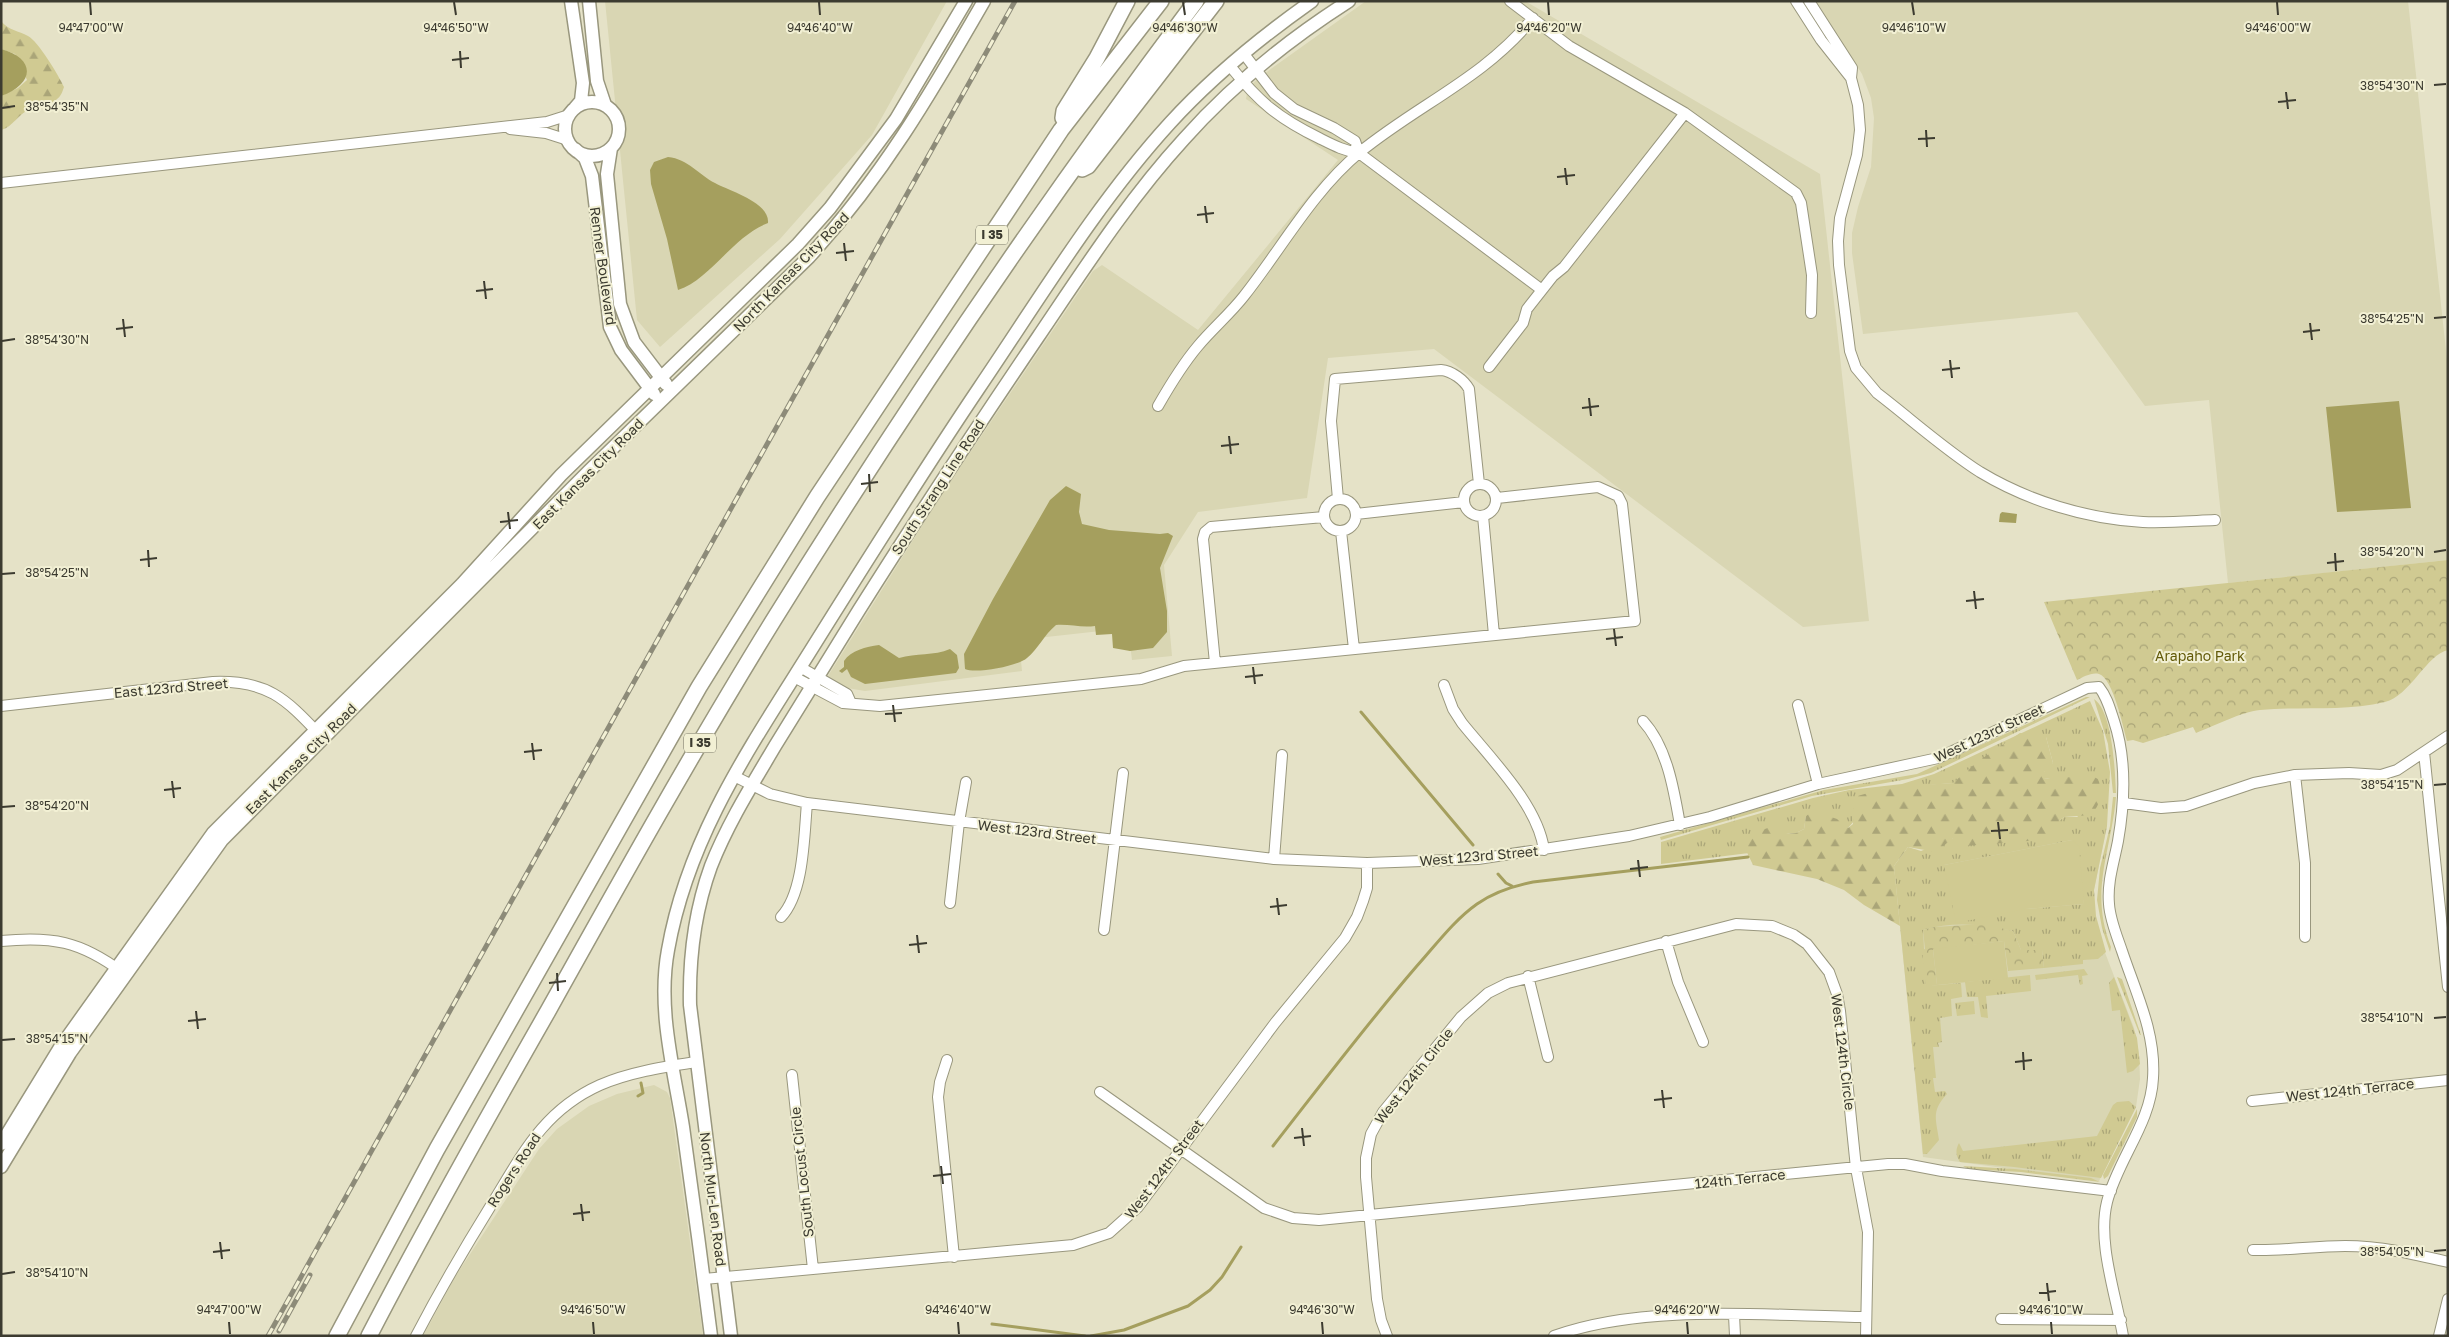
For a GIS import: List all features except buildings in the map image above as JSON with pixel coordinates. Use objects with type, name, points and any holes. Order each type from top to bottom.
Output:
[{"type":"highway","points":[[1061,130],[1064,111],[1097,58],[1127,1]]},
{"type":"highway","name":"I 35","points":[[337,1336],[437,1149],[699,687],[869,418],[1061,130],[1161,1]]},
{"type":"highway","name":"I 35","points":[[369,1336],[460,1166],[650,829],[757,648],[900,422],[1070,174],[1196,1]]},
{"type":"highway","points":[[1070,174],[1088,166],[1216,1]]},
{"type":"main road","points":[[571,1],[583,92],[581,101],[571,112],[565,132],[572,145],[582,154],[597,155],[611,148],[618,134],[619,126],[612,111],[605,105],[589,102],[571,112]]},
{"type":"main road","points":[[589,1],[597,81],[605,105]]},
{"type":"main road","name":"North Kansas City Road","points":[[650,389],[798,244],[830,208],[896,119],[966,1]]},
{"type":"main road","name":"North Kansas City Road","points":[[661,402],[808,257],[841,221],[904,136],[937,84],[984,1]]},
{"type":"main road","name":"South Strang Line Road","points":[[671,1066],[665,1002],[667,955],[674,921],[692,859],[716,807],[734,776],[916,482],[1118,186],[1171,122],[1230,66],[1277,26],[1312,1]]},
{"type":"main road","name":"South Strang Line Road","points":[[696,1062],[689,977],[696,922],[710,868],[725,834],[752,786],[815,682],[933,493],[1086,266],[1161,164],[1186,136],[1256,68],[1349,1]]},
{"type":"main road","name":"Renner Boulevard","points":[[572,145],[585,158],[592,176],[610,327],[621,350],[661,402]]},
{"type":"main road","name":"Renner Boulevard","points":[[611,148],[607,174],[620,304],[634,342],[672,392]]},
{"type":"main road","name":"East Kansas City Road","points":[[1,1144],[61,1046],[222,840],[318,734],[462,584],[561,475],[650,389]]},
{"type":"main road","name":"East Kansas City Road","points":[[318,734],[661,402]]},
{"type":"main road","name":"East Kansas City Road","points":[[1,1167],[120,971]]},
{"type":"main road","name":"North Mur-Len Road","points":[[696,1062],[731,1336]]},
{"type":"main road","name":"North Mur-Len Road","points":[[671,1066],[680,1108],[711,1336]]},
{"type":"street","points":[[1510,1],[1569,46],[1685,113],[1796,193],[1801,203],[1812,275],[1811,313]]},
{"type":"street","points":[[1796,1],[1826,48],[1851,78]]},
{"type":"street","points":[[1809,1],[1852,68],[1851,78],[1858,105],[1860,130],[1857,156],[1840,218],[1838,241],[1850,351],[1864,379],[1877,393],[1980,471],[2028,496],[2055,506],[2109,518],[2142,522],[2215,520]]},
{"type":"street","points":[[1158,406],[1184,364],[1244,296],[1316,197],[1359,153],[1386,132],[1468,79],[1493,60],[1533,18]]},
{"type":"street","points":[[1244,54],[1274,93],[1294,109],[1334,128],[1355,141],[1359,153]]},
{"type":"street","points":[[1230,66],[1263,102],[1286,122],[1344,151],[1359,153],[1542,290]]},
{"type":"street","points":[[1,183],[555,121],[571,112]]},
{"type":"street","points":[[1489,367],[1523,323],[1527,309],[1564,267],[1685,113]]},
{"type":"street","points":[[489,128],[546,133],[572,145]]},
{"type":"street","points":[[1338,499],[1330,421],[1335,379],[1441,370],[1448,371],[1466,384],[1469,389],[1479,484]]},
{"type":"street","points":[[1479,484],[1492,488],[1497,498],[1492,512],[1483,516],[1468,511],[1464,502],[1468,490],[1479,484]]},
{"type":"street","points":[[797,672],[815,682],[843,704],[880,706],[1141,678],[1184,666],[1635,621],[1622,504],[1618,496],[1598,487],[1497,498]]},
{"type":"street","points":[[1338,499],[1352,505],[1356,514],[1352,526],[1341,531],[1328,526],[1324,517],[1326,507],[1333,500],[1338,499]]},
{"type":"street","points":[[1356,514],[1464,502]]},
{"type":"street","points":[[1483,516],[1494,635]]},
{"type":"street","points":[[1215,663],[1203,539],[1205,532],[1211,527],[1324,517]]},
{"type":"street","points":[[1341,531],[1354,649]]},
{"type":"street","name":"East 123rd Street","points":[[1,706],[227,682],[257,687],[283,699],[318,734]]},
{"type":"street","points":[[1444,685],[1453,709],[1462,723],[1530,809],[1540,832],[1544,850]]},
{"type":"street","name":"West 123rd Street","points":[[734,776],[770,794],[807,803],[1274,859],[1367,863],[1478,859],[1630,836],[1680,824],[1818,784],[1938,758],[2087,688],[2099,687],[2105,694],[2119,738],[2124,803]]},
{"type":"street","points":[[1798,705],[1818,784]]},
{"type":"street","points":[[1643,721],[1652,730],[1662,752],[1680,824]]},
{"type":"street","points":[[2124,1336],[2107,1255],[2104,1226],[2111,1191],[2146,1112],[2153,1079],[2153,1054],[2147,1018],[2114,930],[2109,905],[2109,882],[2124,803],[2161,808],[2186,806],[2254,783],[2295,775],[2349,773],[2381,775],[2397,770],[2448,736]]},
{"type":"street","points":[[2424,752],[2448,987]]},
{"type":"street","points":[[1274,859],[1282,756]]},
{"type":"street","name":"West 123rd Street","points":[[1104,930],[1123,773]]},
{"type":"street","points":[[2295,775],[2305,863],[2305,937]]},
{"type":"street","name":"West 123rd Street","points":[[950,903],[959,822],[966,782]]},
{"type":"street","points":[[781,917],[790,908],[798,881],[807,803]]},
{"type":"street","name":"West 124th Street","points":[[704,1279],[1074,1245],[1109,1233],[1129,1217],[1274,1023],[1344,938],[1357,917],[1367,888],[1367,863]]},
{"type":"street","name":"West 124th Circle","points":[[1387,1336],[1381,1320],[1377,1298],[1370,1216],[1366,1158],[1371,1134],[1383,1112],[1472,1005],[1497,988],[1528,976],[1736,924],[1760,924],[1794,935],[1816,953],[1829,972],[1837,994],[1856,1168],[1869,1246],[1866,1336]]},
{"type":"street","points":[[1,941],[38,938],[66,942],[85,950],[120,971]]},
{"type":"street","points":[[1666,941],[1678,982],[1703,1042]]},
{"type":"street","points":[[1528,976],[1548,1057]]},
{"type":"street","points":[[947,1060],[940,1082],[938,1097],[954,1257]]},
{"type":"street","name":"Rogers Road","points":[[416,1336],[449,1274],[522,1152],[543,1126],[568,1104],[600,1085],[625,1076],[696,1062]]},
{"type":"street","name":"South Locust Circle","points":[[792,1075],[813,1269]]},
{"type":"street","name":"West 124th Terrace","points":[[2252,1101],[2448,1080]]},
{"type":"street","points":[[1100,1092],[1264,1208],[1278,1214],[1319,1220],[1370,1216]]},
{"type":"street","name":"124th Terrace","points":[[1370,1216],[1905,1164],[1942,1171],[2111,1191]]},
{"type":"street","points":[[2253,1250],[2283,1251],[2345,1246],[2376,1247],[2448,1262]]},
{"type":"street","points":[[2439,1336],[2448,1299]]},
{"type":"street","points":[[1554,1336],[1593,1324],[1675,1315],[1866,1317]]},
{"type":"street","points":[[1734,1315],[1735,1336]]},
{"type":"street","points":[[2001,1319],[2121,1320]]},
{"type":"shaded area","points":[[605,1],[947,1],[872,135],[780,239],[660,347],[637,320]]},
{"type":"shaded area","points":[[1366,1],[1525,1],[1820,174],[1869,621],[1803,627],[1434,349],[1328,358],[1307,498],[1198,512],[1164,565],[1172,656],[1132,660],[1128,628],[1019,640],[1022,671],[865,691],[823,684],[940,497],[1093,271],[1102,265],[1198,330],[1338,160],[1246,99],[1248,88],[1261,76]]},
{"type":"shaded area","points":[[1816,1],[2408,1],[2448,369],[2448,560],[2228,583],[2209,400],[2145,406],[2077,312],[1863,334],[1852,253],[1852,233],[1871,167],[1874,118],[1871,98],[1862,74]]},
{"type":"shaded area","points":[[1,49],[13,53],[21,59],[26,65],[27,72],[20,85],[1,96]]},
{"type":"shaded area","points":[[668,157],[682,161],[709,180],[756,203],[763,209],[768,223],[755,229],[701,277],[690,285],[678,290],[667,239],[651,184],[650,170],[654,162]]},
{"type":"shaded area","points":[[2399,401],[2411,508],[2337,512],[2326,407]]},
{"type":"shaded area","points":[[1066,486],[1081,494],[1079,512],[1082,524],[1109,530],[1168,533],[1173,536],[1160,568],[1167,611],[1167,632],[1153,648],[1130,651],[1113,648],[1112,634],[1096,635],[1095,626],[1056,625],[1031,654],[1022,661],[987,670],[965,669],[964,654],[993,599],[1050,500]]},
{"type":"shaded area","points":[[2002,512],[2017,514],[2016,523],[1999,522]]},
{"type":"shaded area","points":[[879,645],[899,658],[938,653],[950,649],[957,655],[959,668],[956,673],[865,684],[851,677],[847,669],[842,673],[839,671],[844,667],[844,661],[851,654],[864,648]]},
{"type":"shaded area","points":[[2107,826],[2094,890],[2095,915],[2099,937],[2134,1028],[2139,1054],[2140,1079],[2136,1107],[2099,1181],[1923,1157],[1894,866]]},
{"type":"shaded area","points":[[654,1085],[667,1092],[670,1098],[703,1335],[423,1336],[455,1277],[539,1149],[557,1129],[589,1106],[617,1094]]},
{"type":"green space","points":[[1,21],[10,28],[32,39],[48,59],[64,87],[58,99],[26,111],[9,126],[1,130],[1,96],[18,88],[27,80],[15,54],[1,49]]},
{"type":"green space","name":"Arapaho Park","points":[[2448,560],[2448,650],[2440,653],[2433,659],[2394,698],[2385,702],[2354,707],[2253,711],[2196,733],[2193,727],[2143,743],[2133,740],[2127,741],[2117,704],[2104,677],[2099,674],[2093,674],[2077,680],[2044,602]]},
{"type":"green space","points":[[2086,697],[2090,697],[1931,773],[1908,779],[1812,796],[1661,840],[1660,837],[1824,790],[1917,774]]},
{"type":"green space","points":[[2094,699],[2105,716],[2109,729],[2114,757],[2116,793],[2113,793],[2108,744]]},
{"type":"green space","points":[[2090,701],[2103,731],[2110,772],[2107,826],[2094,890],[2096,916],[2106,952],[2098,959],[2083,960],[2083,964],[2044,968],[2042,950],[2021,950],[2013,931],[1968,924],[1946,925],[1923,930],[1926,986],[1961,983],[1962,997],[1951,999],[1952,1016],[1940,1018],[1942,1042],[1938,1043],[1939,1047],[1933,1047],[1936,1078],[1933,1078],[1935,1092],[1945,1091],[1947,1094],[1937,1110],[1936,1121],[1939,1140],[1927,1154],[1923,1154],[1894,866],[1908,847],[1921,851],[1953,838],[2059,821],[2064,817],[2078,817],[2050,779],[2044,778],[2044,772],[2053,763],[2046,737],[1953,783],[1882,789],[1848,828],[1806,816],[1804,829],[1796,833],[1786,834],[1748,851],[1749,853],[1661,864],[1661,842],[1813,798],[1849,790],[1902,784],[1934,774]],"holes":[[[2072,840],[2084,904],[2026,909],[1944,865]]]},
{"type":"green space","points":[[2020,733],[2046,737],[2053,763],[2050,770],[2044,772],[2044,778],[2090,775],[2098,779],[2100,798],[2097,807],[2091,815],[2064,817],[2059,821],[2058,835],[2028,841],[1965,846],[1953,838],[1936,852],[1908,847],[1894,866],[1900,926],[1864,905],[1844,890],[1817,879],[1753,865],[1742,842],[1748,835],[1779,824],[1786,834],[1796,833],[1804,829],[1806,816],[1813,811],[1837,819],[1848,828],[1853,824],[1854,797],[1889,787],[1953,783],[1977,762]]},
{"type":"green space","points":[[2113,797],[2116,797],[2103,872],[2102,890],[2102,908],[2111,947],[2110,952],[2102,928],[2097,900],[2100,868],[2110,826]]},
{"type":"green space","points":[[2072,840],[2079,846],[2084,904],[2026,909],[1956,923],[1944,865]]},
{"type":"green space","points":[[1983,924],[2013,931],[2021,950],[2042,950],[2044,968],[2008,971],[2004,941],[1933,950],[1937,985],[1926,987],[1922,950],[1925,949],[1923,930],[1934,927]]},
{"type":"green space","points":[[2004,941],[2008,978],[1937,985],[1933,949]]},
{"type":"green space","points":[[2084,969],[2088,975],[2082,976],[2083,984],[2080,985],[2078,975],[2036,980],[2035,975]]},
{"type":"green space","points":[[2030,975],[2031,991],[1986,996],[1988,1018],[1981,1017],[1978,997],[1967,997],[1965,982]]},
{"type":"green space","points":[[2114,977],[2137,1038],[2140,1064],[2133,1071],[2127,1073],[2120,1010],[2112,1011],[2109,983]]},
{"type":"green space","points":[[2117,977],[2122,979],[2141,1035],[2140,1035]]},
{"type":"green space","points":[[1974,1001],[1975,1014],[1957,1016],[1955,1003]]},
{"type":"green space","points":[[2129,1101],[2136,1107],[2101,1178],[1960,1162],[1958,1157],[1959,1143],[1963,1151],[2097,1136],[2113,1105],[2117,1102]]},
{"type":"green space","points":[[2137,1109],[2137,1117],[2108,1176],[2104,1179],[2103,1175]]},
{"type":"green space","points":[[1963,1166],[2015,1169],[2091,1178],[2100,1182],[2021,1172],[1968,1169]]},
{"type":"waterway","points":[[1361,712],[1473,845]]},
{"type":"waterway","points":[[1273,1146],[1361,1033],[1416,967],[1452,926],[1483,900],[1504,890],[1533,882],[1748,857]]},
{"type":"waterway","points":[[1498,874],[1506,883],[1512,886]]},
{"type":"waterway","points":[[638,1096],[643,1093],[641,1083]]},
{"type":"waterway","points":[[1091,1336],[1124,1330],[1188,1306],[1210,1290],[1222,1277],[1241,1247]]},
{"type":"waterway","points":[[992,1324],[1085,1336]]},
{"type":"railway","points":[[268,1336],[1015,1]]},
{"type":"railway","points":[[279,1331],[310,1275]]}]
